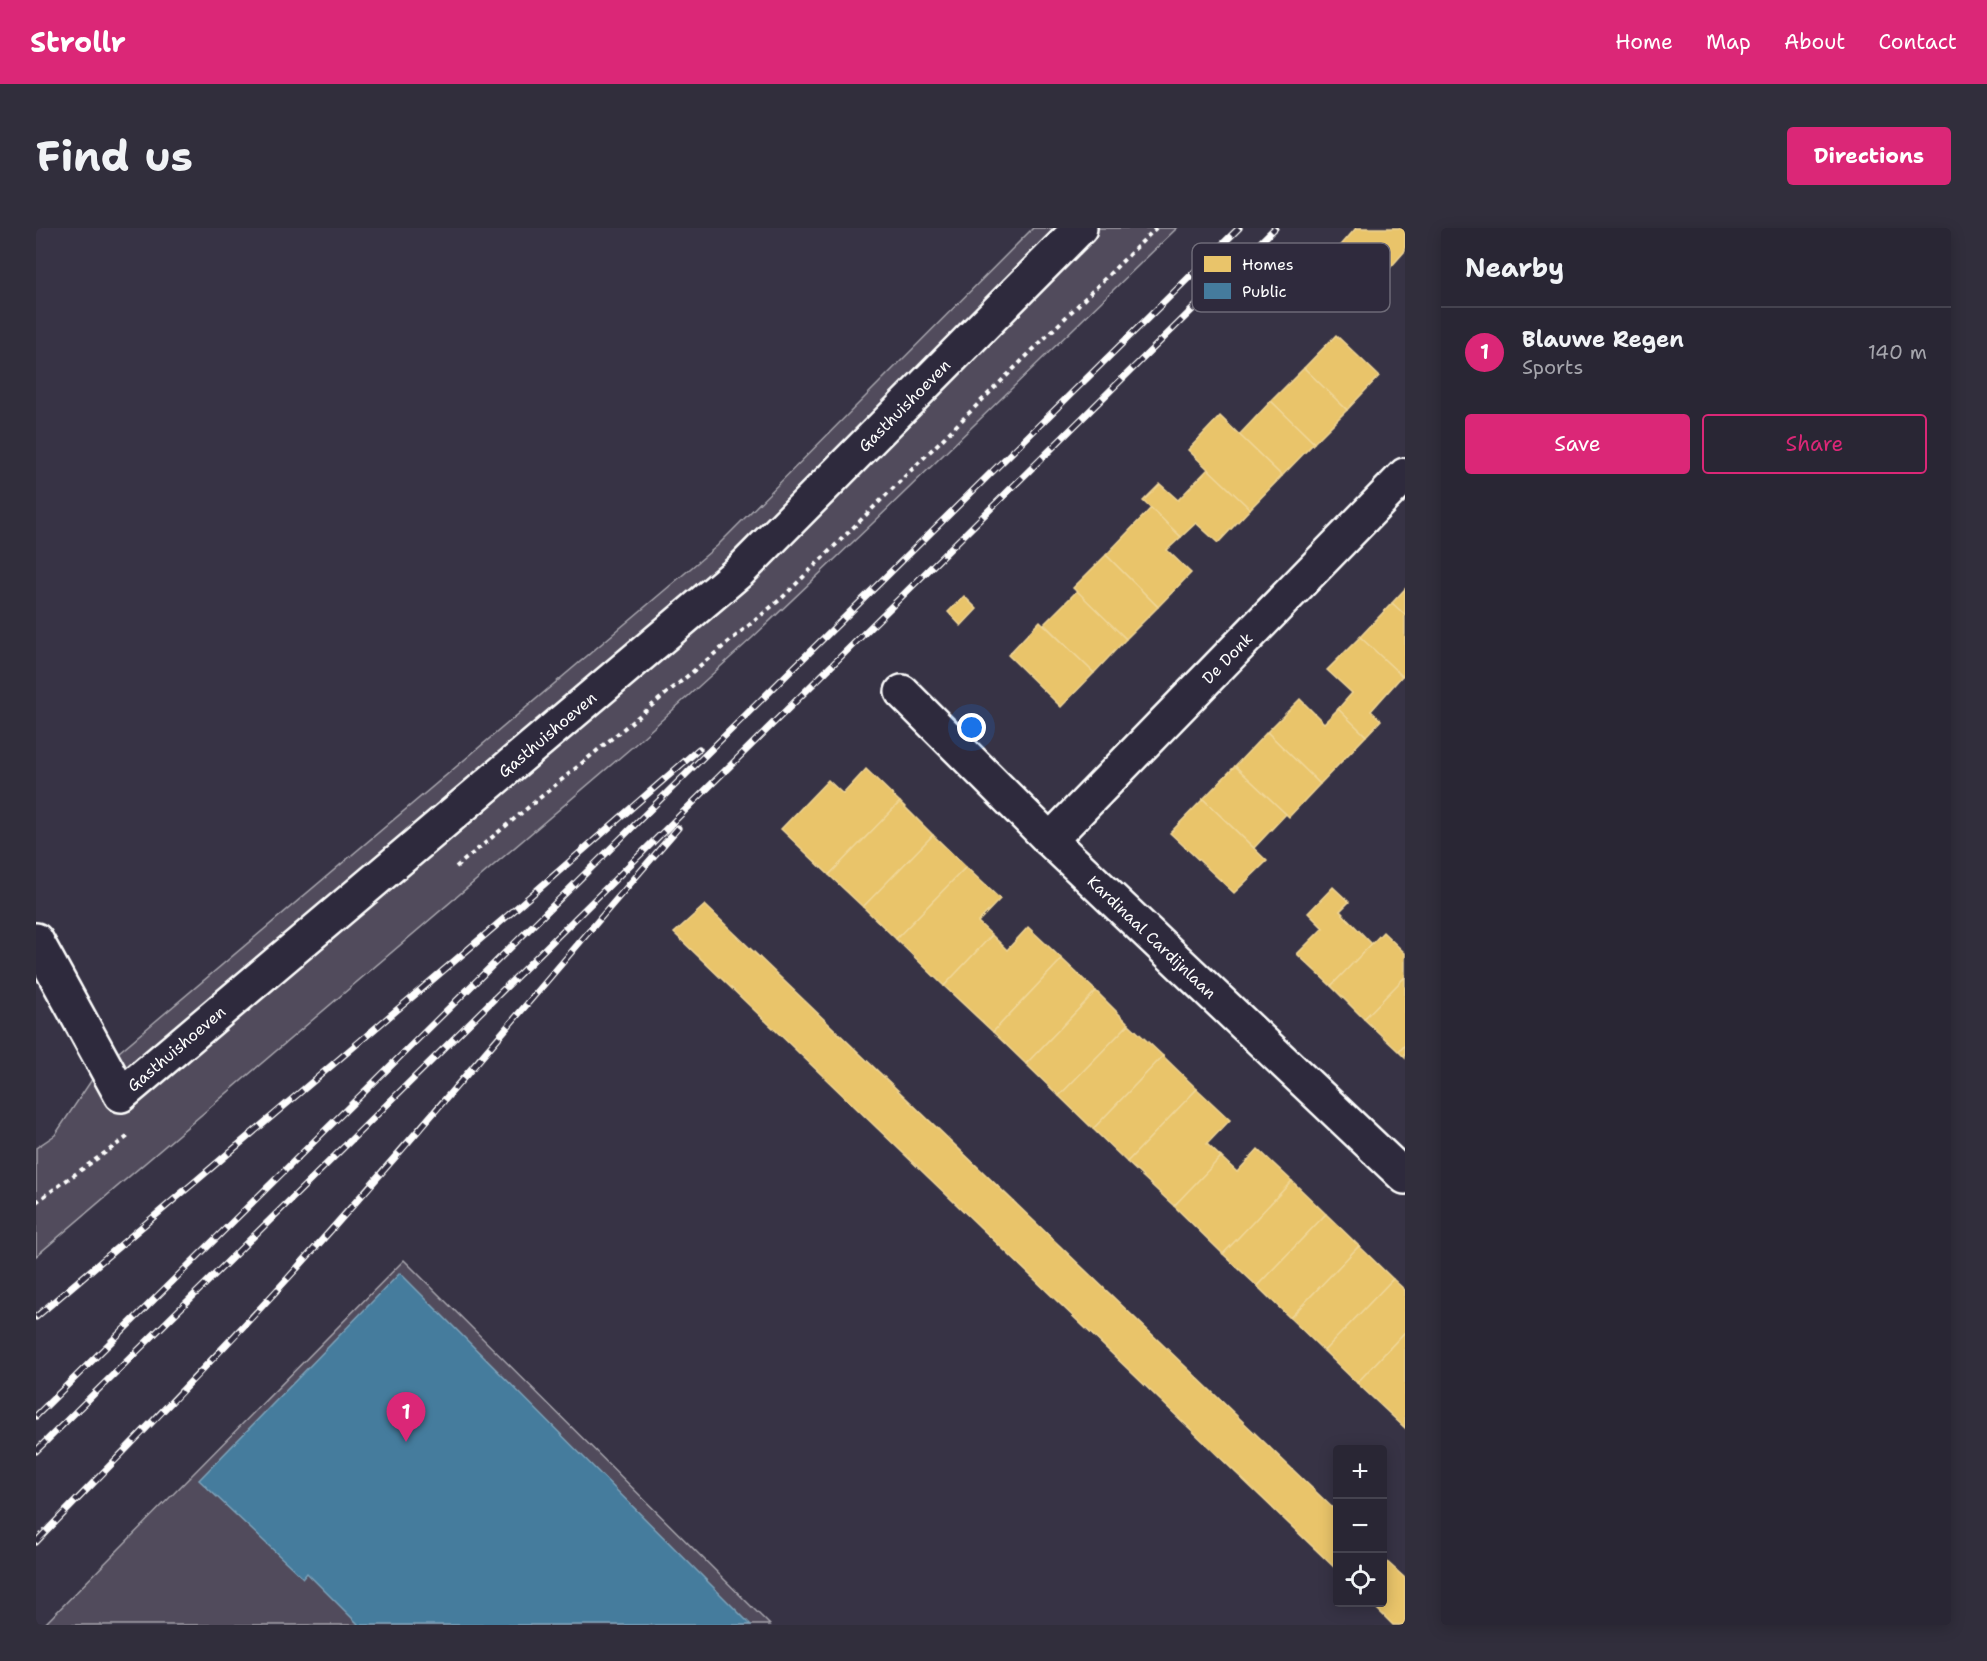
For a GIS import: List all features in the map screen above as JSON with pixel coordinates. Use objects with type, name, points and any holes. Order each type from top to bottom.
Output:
[{"type":"street","name":"Gasthuishoeven","points":[[36,939],[121,1095],[740,571],[1080,228]]},
{"type":"street","name":"De Donk","points":[[1050,840],[1405,475]]},
{"type":"street","name":"Kardinaal Cardijnlaan","points":[[902,692],[1050,840],[1405,1177]]},
{"type":"path","points":[[36,1203],[139,1128]]},
{"type":"shaded area","points":[[1033,228],[1177,228],[873,523],[752,638],[631,748],[36,1256],[36,1148],[55,1135],[99,1069],[717,546]]},
{"type":"shaded area","points":[[404,1260],[770,1625],[44,1625]]},
{"type":"building: Homes","points":[[1356,228],[1405,228],[1405,251],[1390,268],[1390,243],[1343,243]]},
{"type":"building: Homes","points":[[1336,335],[1379,376],[1347,410],[1304,368]]},
{"type":"building: Homes","points":[[1304,368],[1347,410],[1314,443],[1271,401]]},
{"type":"building: Homes","points":[[1271,401],[1314,443],[1282,476],[1239,435]]},
{"type":"building: Homes","points":[[1220,416],[1282,476],[1250,509],[1188,450]]},
{"type":"building: Homes","points":[[1208,469],[1250,509],[1218,543],[1196,523],[1181,537],[1143,501],[1160,484],[1178,500]]},
{"type":"building: Homes","points":[[1151,508],[1181,537],[1167,550],[1191,573],[1158,607],[1106,555]]},
{"type":"building: Homes","points":[[1106,555],[1158,607],[1126,639],[1073,588]]},
{"type":"building: Homes","points":[[1405,589],[1405,615],[1392,603]]},
{"type":"building: Homes","points":[[1077,591],[1126,639],[1094,673],[1044,624]]},
{"type":"building: Homes","points":[[964,596],[977,609],[961,626],[948,612]]},
{"type":"building: Homes","points":[[1392,603],[1405,615],[1405,674],[1402,676],[1360,637]]},
{"type":"building: Homes","points":[[1040,621],[1094,673],[1061,707],[1008,655]]},
{"type":"building: Homes","points":[[1360,637],[1402,676],[1371,711],[1381,720],[1366,736],[1338,709],[1352,693],[1327,670]]},
{"type":"building: Homes","points":[[1300,699],[1324,723],[1338,709],[1366,736],[1320,784],[1267,732]]},
{"type":"building: Homes","points":[[1267,732],[1320,784],[1289,817],[1235,766]]},
{"type":"building: Homes","points":[[1235,766],[1286,814],[1254,848],[1203,799]]},
{"type":"building: Homes","points":[[866,769],[900,802],[829,875],[781,829],[828,780],[843,794]]},
{"type":"building: Homes","points":[[1203,799],[1267,861],[1234,893],[1170,833]]},
{"type":"building: Homes","points":[[900,802],[933,835],[863,907],[829,875]]},
{"type":"building: Homes","points":[[933,835],[966,867],[896,939],[863,907]]},
{"type":"building: Homes","points":[[966,867],[1000,899],[978,922],[992,935],[944,986],[896,939]]},
{"type":"building: Homes","points":[[1333,887],[1349,902],[1340,911],[1372,944],[1331,986],[1297,954],[1323,928],[1308,913]]},
{"type":"building: Homes","points":[[705,905],[1333,1508],[1333,1566],[674,933]]},
{"type":"building: Homes","points":[[1028,927],[1062,959],[993,1032],[944,986],[992,935],[1007,950]]},
{"type":"building: Homes","points":[[1383,932],[1405,953],[1405,977],[1364,1019],[1331,986]]},
{"type":"building: Homes","points":[[1062,959],[1096,991],[1026,1064],[993,1032]]},
{"type":"building: Homes","points":[[1405,977],[1405,1045],[1399,1052],[1364,1019]]},
{"type":"building: Homes","points":[[1096,991],[1129,1024],[1059,1096],[1026,1064]]},
{"type":"building: Homes","points":[[1129,1024],[1163,1056],[1093,1129],[1059,1096]]},
{"type":"building: Homes","points":[[1405,1045],[1405,1058],[1399,1052]]},
{"type":"building: Homes","points":[[1163,1056],[1197,1089],[1127,1162],[1093,1129]]},
{"type":"building: Homes","points":[[1197,1089],[1230,1120],[1207,1144],[1221,1157],[1174,1206],[1127,1162]]},
{"type":"building: Homes","points":[[1258,1149],[1292,1181],[1223,1254],[1174,1206],[1221,1157],[1237,1172]]},
{"type":"building: Homes","points":[[1292,1181],[1326,1214],[1257,1286],[1223,1254]]},
{"type":"building: Homes","points":[[1326,1214],[1359,1246],[1290,1318],[1257,1286]]},
{"type":"building: Homes","points":[[1359,1246],[1393,1279],[1324,1351],[1290,1318]]},
{"type":"building: Homes","points":[[1393,1279],[1405,1290],[1405,1332],[1357,1383],[1324,1351]]},
{"type":"building: Homes","points":[[1405,1332],[1405,1428],[1357,1383]]},
{"type":"building: Homes","points":[[1387,1562],[1405,1578],[1405,1625],[1393,1625],[1375,1607],[1387,1607]]},
{"type":"building: Public","points":[[400,1273],[751,1625],[359,1625],[307,1573],[303,1578],[199,1480]]},
{"type":"railway","points":[[1224,243],[1239,228]]},
{"type":"railway","points":[[1260,243],[1275,228]]},
{"type":"railway","points":[[36,1416],[1192,274]]},
{"type":"railway","points":[[36,1451],[1192,310]]},
{"type":"railway","points":[[36,1317],[512,912],[699,749]]},
{"type":"railway","points":[[36,1542],[195,1377],[339,1222],[678,828]]},
{"type":"place","name":"Blauwe Regen","points":[[406,1442]]}]
